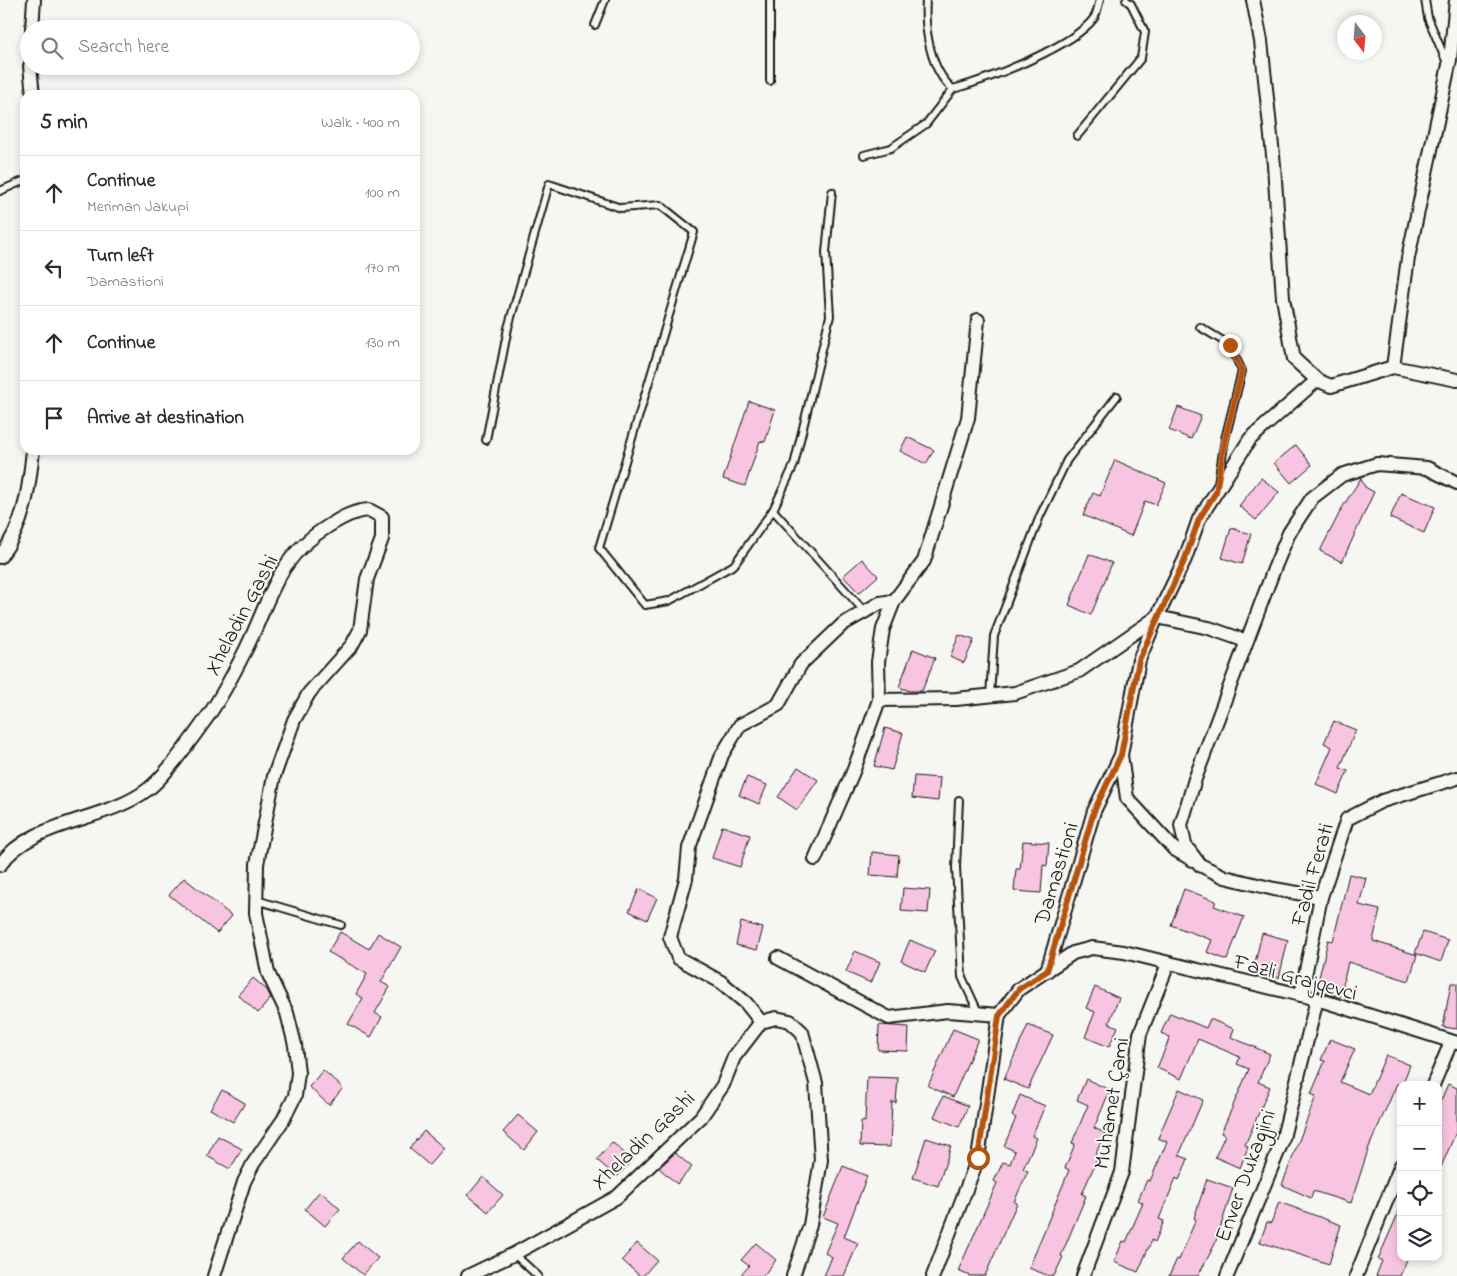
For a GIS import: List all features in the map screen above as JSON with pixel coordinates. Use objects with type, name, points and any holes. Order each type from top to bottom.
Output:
[{"type":"street","points":[[33,20],[34,0]]},
{"type":"street","points":[[1253,0],[1261,41],[1274,165],[1283,298],[1294,359],[1316,380],[1331,386],[1393,367],[1457,380]]},
{"type":"street","points":[[1393,367],[1408,258],[1448,67],[1456,0]]},
{"type":"street","points":[[31,75],[33,90]]},
{"type":"street","points":[[815,859],[853,772],[879,700],[878,662],[883,629],[894,601],[924,561],[968,418],[978,320]]},
{"type":"street","name":"Damastioni","points":[[1047,971],[1094,811],[1121,755],[1139,660],[1185,559],[1199,519],[1250,439],[1316,380]]},
{"type":"street","points":[[0,556],[20,525],[27,499],[32,455]]},
{"type":"street","points":[[1200,865],[1185,845],[1181,825],[1194,778],[1289,533],[1312,498],[1342,475],[1378,464],[1427,468],[1457,483]]},
{"type":"street","name":"Xheladin Gashi","points":[[0,865],[30,839],[123,804],[148,790],[205,722],[246,651],[272,588],[287,562],[321,530],[344,516],[359,511],[376,512],[382,517],[382,539],[367,579],[360,630],[352,645],[309,693],[294,720],[274,776],[258,864],[256,900],[260,941],[268,973],[287,1013],[295,1045],[298,1073],[295,1096],[283,1120],[253,1164],[244,1182],[214,1276]]},
{"type":"street","points":[[793,1276],[810,1226],[821,1160],[816,1083],[802,1032],[790,1021],[776,1018],[761,1022],[746,1003],[721,982],[678,958],[670,937],[686,879],[689,848],[722,755],[740,725],[778,706],[801,664],[843,624],[880,603],[894,601]]},
{"type":"street","points":[[879,700],[956,699],[1015,693],[1079,671],[1157,617],[1209,628],[1246,641]]},
{"type":"street","points":[[1121,755],[1127,798],[1174,849],[1200,865],[1225,877],[1274,889],[1321,896]]},
{"type":"street","name":"Fadil Ferati","points":[[1301,996],[1321,896],[1347,819],[1382,801],[1457,778]]},
{"type":"street","name":"Fazli Grajqevci","points":[[999,1016],[1019,989],[1073,953],[1092,948],[1124,952],[1317,1000],[1454,1043]]},
{"type":"street","points":[[778,958],[888,1018],[948,1011],[999,1016],[978,1158],[933,1276]]},
{"type":"street","name":"Muhamet Çami","points":[[1083,1276],[1122,1172],[1140,1034],[1168,964]]},
{"type":"street","name":"Enver Dukagjini","points":[[1227,1276],[1282,1142],[1317,1000]]},
{"type":"street","name":"Xheladin Gashi","points":[[468,1276],[514,1254],[617,1197],[700,1117],[723,1086],[734,1057],[761,1022]]},
{"type":"street","points":[[1435,1081],[1454,1043]]},
{"type":"street","points":[[1356,1276],[1399,1171]]},
{"type":"lane","points":[[595,25],[605,0]]},
{"type":"lane","points":[[770,0],[770,81]]},
{"type":"lane","points":[[926,0],[932,59],[943,81],[953,88]]},
{"type":"lane","points":[[864,155],[891,148],[926,124],[953,88],[983,81],[1065,43],[1094,18],[1100,0]]},
{"type":"lane","points":[[1077,136],[1141,58],[1145,32],[1131,4],[1126,0]]},
{"type":"lane","points":[[1425,0],[1428,18],[1448,67]]},
{"type":"lane","points":[[0,191],[20,182]]},
{"type":"lane","points":[[486,440],[508,328],[550,184],[621,208],[660,205],[694,232],[599,548],[645,605],[669,601],[734,565],[773,510],[794,465],[830,316],[826,252],[832,192]]},
{"type":"lane","points":[[1200,327],[1230,345],[1242,371],[1225,439],[1216,492]]},
{"type":"lane","points":[[990,696],[994,636],[1040,516],[1067,460],[1117,396]]},
{"type":"lane","points":[[773,510],[865,612]]},
{"type":"lane","points":[[959,800],[956,867],[962,977],[979,1014]]},
{"type":"lane","points":[[256,900],[341,925]]},
{"type":"lane","points":[[514,1254],[538,1276]]},
{"type":"building","points":[[749,401],[775,410],[765,442],[760,441],[745,486],[723,479]]},
{"type":"building","points":[[1178,407],[1201,416],[1191,439],[1169,430]]},
{"type":"building","points":[[907,437],[934,450],[926,464],[900,451]]},
{"type":"building","points":[[1296,445],[1312,465],[1291,483],[1274,463]]},
{"type":"building","points":[[1115,460],[1166,483],[1156,505],[1145,501],[1131,536],[1083,515],[1093,493],[1100,496]]},
{"type":"building","points":[[1261,478],[1279,492],[1256,520],[1239,506]]},
{"type":"building","points":[[1361,478],[1365,487],[1374,492],[1342,562],[1320,551],[1342,508]]},
{"type":"building","points":[[1401,493],[1435,507],[1424,533],[1390,518]]},
{"type":"building","points":[[1231,528],[1251,534],[1242,564],[1222,558]]},
{"type":"building","points":[[1089,554],[1112,563],[1091,615],[1069,605]]},
{"type":"building","points":[[862,559],[878,576],[859,593],[843,576]]},
{"type":"building","points":[[959,635],[974,640],[964,663],[950,657]]},
{"type":"building","points":[[913,649],[935,658],[922,691],[910,691],[899,687]]},
{"type":"building","points":[[1334,721],[1356,730],[1340,768],[1348,771],[1338,794],[1316,784],[1332,747],[1324,743]]},
{"type":"building","points":[[885,728],[903,733],[892,770],[874,766]]},
{"type":"building","points":[[798,767],[818,780],[797,810],[778,797]]},
{"type":"building","points":[[914,776],[940,778],[938,801],[912,798]]},
{"type":"building","points":[[747,777],[767,785],[759,804],[739,795]]},
{"type":"building","points":[[722,826],[750,835],[740,867],[712,858]]},
{"type":"building","points":[[1023,841],[1049,843],[1047,866],[1043,865],[1041,893],[1014,891],[1016,869],[1020,869]]},
{"type":"building","points":[[872,852],[899,855],[897,877],[870,875]]},
{"type":"building","points":[[1349,874],[1366,878],[1359,905],[1380,910],[1373,941],[1417,955],[1409,981],[1348,962],[1340,997],[1316,990],[1328,940],[1333,941]]},
{"type":"building","points":[[184,878],[232,916],[217,933],[169,895]]},
{"type":"building","points":[[903,888],[930,890],[928,913],[901,911]]},
{"type":"building","points":[[639,889],[657,898],[647,920],[629,911]]},
{"type":"building","points":[[1184,889],[1216,901],[1214,906],[1244,917],[1227,960],[1207,952],[1212,940],[1171,925]]},
{"type":"building","points":[[741,922],[763,928],[757,950],[736,945]]},
{"type":"building","points":[[340,932],[369,949],[378,933],[401,947],[381,982],[390,987],[375,1013],[382,1017],[371,1037],[348,1024],[363,998],[356,994],[367,974],[328,952]]},
{"type":"building","points":[[1423,932],[1448,940],[1441,962],[1415,953]]},
{"type":"building","points":[[1262,933],[1288,940],[1279,978],[1253,971]]},
{"type":"building","points":[[910,940],[935,951],[925,972],[901,961]]},
{"type":"building","points":[[855,951],[880,962],[871,983],[846,972]]},
{"type":"building","points":[[253,978],[267,990],[271,998],[258,1013],[238,995]]},
{"type":"building","points":[[1451,983],[1457,983],[1457,1029],[1443,1027]]},
{"type":"building","points":[[1095,987],[1119,998],[1109,1023],[1118,1027],[1109,1047],[1085,1037],[1095,1012],[1086,1008]]},
{"type":"building","points":[[1170,1013],[1206,1028],[1210,1019],[1234,1029],[1231,1037],[1270,1054],[1258,1082],[1270,1087],[1245,1145],[1248,1147],[1240,1168],[1215,1157],[1225,1135],[1221,1133],[1249,1069],[1237,1064],[1240,1057],[1198,1039],[1181,1079],[1157,1068],[1170,1037],[1161,1033]]},
{"type":"building","points":[[879,1025],[909,1027],[908,1051],[878,1050]]},
{"type":"building","points":[[1028,1025],[1053,1035],[1028,1089],[1004,1079]]},
{"type":"building","points":[[953,1029],[978,1039],[953,1097],[928,1086]]},
{"type":"building","points":[[1330,1039],[1355,1049],[1340,1082],[1369,1094],[1386,1055],[1410,1065],[1404,1081],[1397,1081],[1369,1147],[1351,1203],[1313,1191],[1311,1198],[1282,1185],[1316,1096],[1311,1094],[1325,1061],[1321,1060]]},
{"type":"building","points":[[323,1070],[343,1088],[329,1105],[309,1087]]},
{"type":"building","points":[[867,1077],[898,1078],[896,1103],[892,1102],[890,1147],[860,1146],[861,1121],[865,1122]]},
{"type":"building","points":[[1086,1079],[1110,1090],[1094,1128],[1105,1133],[1095,1156],[1098,1157],[1082,1194],[1086,1196],[1061,1256],[1063,1257],[1054,1276],[1049,1276],[1029,1268],[1069,1170],[1065,1168],[1075,1144],[1072,1143],[1088,1105],[1077,1100]]},
{"type":"building","points":[[1448,1084],[1457,1088],[1457,1130],[1442,1165],[1442,1126],[1442,1098]]},
{"type":"building","points":[[1179,1089],[1203,1100],[1179,1155],[1188,1159],[1179,1180],[1176,1178],[1159,1219],[1164,1221],[1155,1242],[1152,1240],[1138,1272],[1114,1262],[1123,1241],[1126,1242],[1143,1203],[1138,1200],[1147,1180],[1150,1181],[1167,1142],[1158,1138]]},
{"type":"building","points":[[222,1090],[245,1103],[233,1122],[210,1109]]},
{"type":"building","points":[[1020,1095],[1045,1106],[1032,1136],[1037,1138],[1023,1169],[1028,1171],[1014,1202],[1017,1203],[985,1276],[970,1276],[958,1271],[997,1183],[994,1181],[1003,1162],[1010,1164],[1015,1151],[1004,1146],[1016,1118],[1012,1116]]},
{"type":"building","points":[[943,1096],[968,1106],[959,1127],[934,1117]]},
{"type":"building","points":[[518,1115],[538,1132],[524,1150],[503,1132]]},
{"type":"building","points":[[424,1131],[444,1148],[429,1165],[409,1148]]},
{"type":"building","points":[[218,1136],[242,1149],[230,1169],[207,1156]]},
{"type":"building","points":[[926,1138],[951,1146],[938,1186],[913,1178]]},
{"type":"building","points":[[612,1142],[632,1160],[617,1177],[597,1160]]},
{"type":"building","points":[[675,1153],[692,1167],[677,1184],[659,1168]]},
{"type":"building","points":[[843,1166],[867,1176],[844,1237],[858,1243],[844,1276],[824,1276],[832,1257],[825,1253],[838,1223],[823,1217]]},
{"type":"building","points":[[483,1177],[503,1195],[488,1212],[468,1195]]},
{"type":"building","points":[[1207,1179],[1233,1188],[1215,1244],[1198,1276],[1169,1276],[1177,1259],[1179,1260],[1196,1219],[1194,1218]]},
{"type":"building","points":[[320,1191],[340,1209],[325,1226],[305,1209]]},
{"type":"building","points":[[1279,1202],[1341,1225],[1329,1264],[1260,1242],[1267,1222],[1271,1223]]},
{"type":"building","points":[[1397,1216],[1397,1261],[1406,1261],[1400,1276],[1376,1276],[1382,1261],[1378,1259]]},
{"type":"building","points":[[358,1241],[378,1258],[363,1275],[343,1258]]},
{"type":"building","points":[[637,1243],[657,1260],[643,1276],[640,1276],[622,1260]]},
{"type":"building","points":[[756,1243],[776,1260],[763,1276],[740,1276],[749,1266],[741,1260]]},
{"type":"route","points":[[978,1158],[999,1016],[1019,989],[1047,971],[1094,811],[1121,755],[1139,660],[1185,559],[1199,519],[1216,492],[1225,439],[1242,371],[1230,345]]}]
